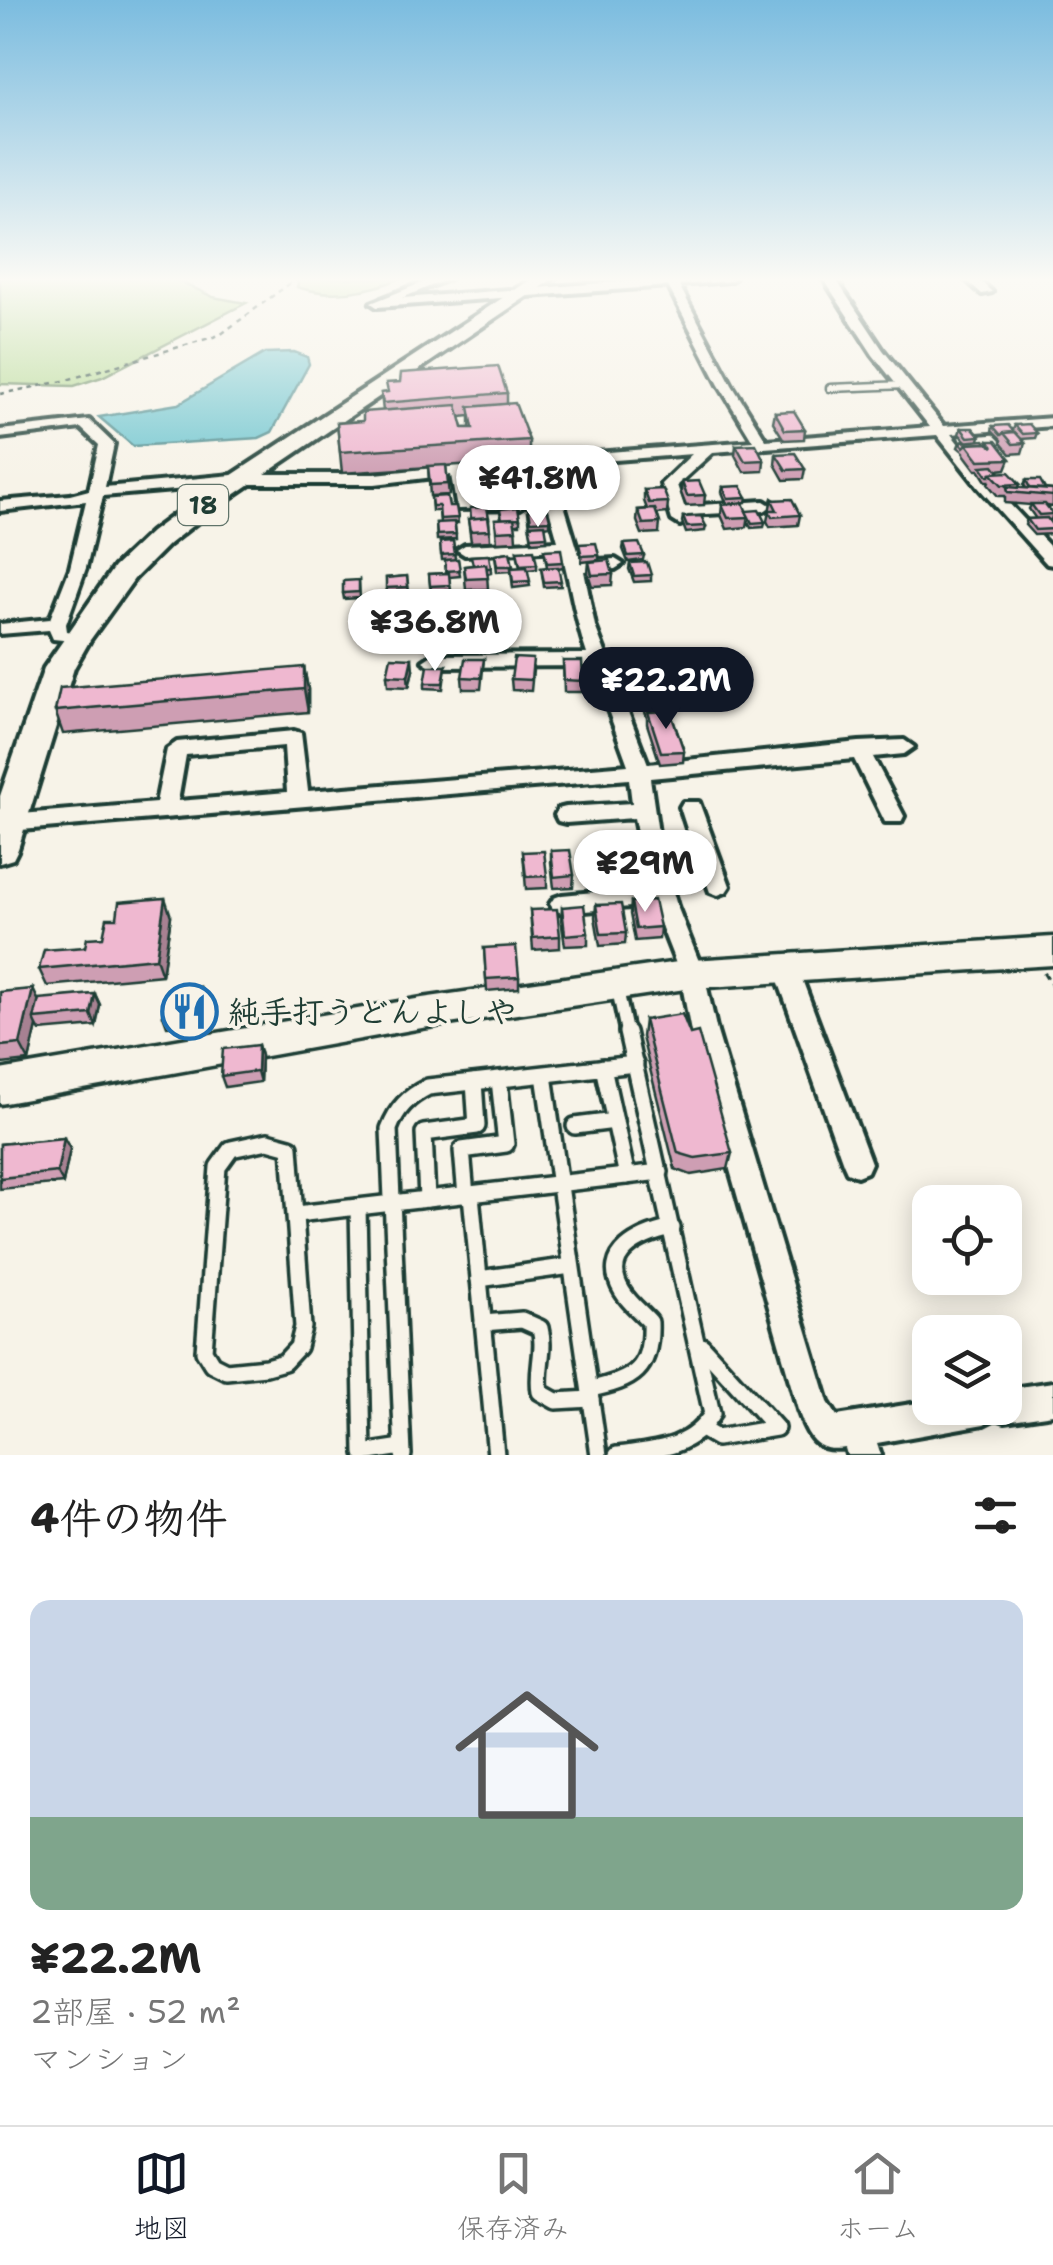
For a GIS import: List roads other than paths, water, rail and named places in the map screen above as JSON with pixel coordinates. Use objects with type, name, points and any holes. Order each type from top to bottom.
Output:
[{"type":"main road","name":"18","points":[[4,836],[60,668],[66,631],[140,556],[180,522],[443,346]]},
{"type":"street","points":[[705,346],[742,418],[763,445]]},
{"type":"street","points":[[874,346],[1032,540],[1053,560]]},
{"type":"street","points":[[0,506],[72,500],[96,492],[241,480],[375,479],[542,461],[1053,422]]},
{"type":"street","points":[[0,434],[84,423],[108,449],[74,580],[66,631],[0,629]]},
{"type":"street","points":[[0,426],[25,430]]},
{"type":"street","points":[[712,449],[692,460],[669,484],[678,515],[764,506]]},
{"type":"street","points":[[542,461],[572,556],[586,626],[639,772],[650,849],[662,895],[692,974],[704,1032],[814,1410],[829,1434],[859,1442],[922,1425]]},
{"type":"street","points":[[458,470],[463,506],[520,503],[512,464]]},
{"type":"street","points":[[1032,540],[1053,539]]},
{"type":"street","points":[[465,550],[572,556],[616,564]]},
{"type":"street","points":[[432,662],[599,660]]},
{"type":"street","points":[[166,808],[177,749],[294,738],[298,797]]},
{"type":"street","points":[[4,836],[166,808],[639,772],[904,746]]},
{"type":"street","points":[[860,749],[893,816]]},
{"type":"street","points":[[691,808],[718,886]]},
{"type":"street","points":[[566,815],[644,810]]},
{"type":"street","points":[[650,849],[704,845]]},
{"type":"street","points":[[562,904],[662,895]]},
{"type":"street","points":[[0,1087],[422,1013],[692,974],[1053,951]]},
{"type":"street","points":[[785,966],[857,1164]]},
{"type":"street","points":[[1022,1403],[1053,1398]]},
{"type":"lane","points":[[830,388],[906,384]]},
{"type":"lane","points":[[617,986],[712,1414],[704,1431],[686,1443],[617,1455]]},
{"type":"lane","points":[[358,1207],[363,1453],[403,1451],[389,1129],[396,1108],[410,1095],[428,1087],[634,1064]]},
{"type":"lane","points":[[603,1068],[627,1176]]},
{"type":"lane","points":[[544,1075],[599,1455]]},
{"type":"lane","points":[[496,1455],[462,1150],[506,1144],[499,1080]]},
{"type":"lane","points":[[427,1200],[424,1133],[477,1126],[474,1082]]},
{"type":"lane","points":[[575,1126],[614,1121]]},
{"type":"lane","points":[[268,1141],[290,1147],[296,1214],[303,1328],[298,1347],[284,1362],[266,1368],[226,1371],[212,1364],[204,1351],[222,1152],[232,1146],[268,1141]]},
{"type":"lane","points":[[296,1214],[660,1172]]},
{"type":"lane","points":[[483,1323],[514,1318],[540,1326],[545,1338],[537,1384],[542,1395],[554,1402],[627,1380],[640,1371],[649,1356],[650,1322],[620,1288],[616,1273],[619,1259],[628,1244],[642,1234],[672,1228]]},
{"type":"lane","points":[[479,1279],[571,1266]]},
{"type":"lane","points":[[699,1342],[776,1428],[717,1438],[704,1431]]},
{"type":"water","points":[[294,352],[307,357],[309,364],[272,432],[259,438],[133,446],[99,417],[178,404],[265,353]]},
{"type":"place","name":"純手打うどんよしや","points":[[189,1011]]}]
